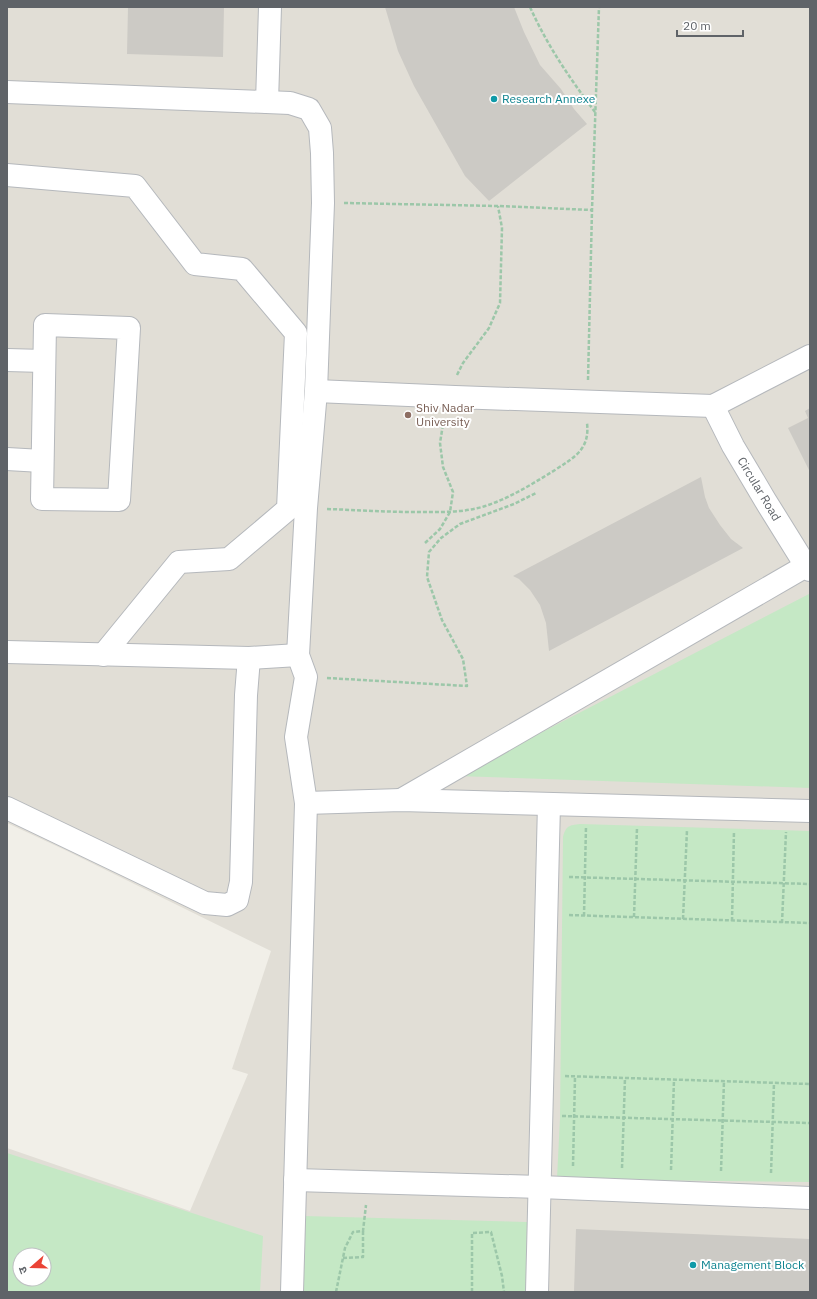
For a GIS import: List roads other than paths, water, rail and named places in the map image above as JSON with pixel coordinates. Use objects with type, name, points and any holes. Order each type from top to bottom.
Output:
[{"type":"lane","points":[[267,102],[270,7]]},
{"type":"lane","points":[[7,92],[290,102],[309,109],[320,128],[323,203],[316,391],[306,508],[298,655],[306,677],[296,737],[306,803],[292,1292]]},
{"type":"lane","points":[[7,175],[135,186],[195,264],[242,269],[296,334],[288,509],[230,559],[179,562],[103,655]]},
{"type":"lane","points":[[45,325],[129,328],[119,500],[42,499],[42,461],[45,325]]},
{"type":"lane","points":[[316,391],[455,397],[587,400],[713,406],[810,356]]},
{"type":"lane","points":[[7,360],[44,361]]},
{"type":"lane","name":"Circular Road","points":[[713,406],[733,446],[808,568]]},
{"type":"lane","points":[[7,459],[42,461]]},
{"type":"lane","points":[[401,800],[808,568]]},
{"type":"lane","points":[[7,652],[249,658],[298,655]]},
{"type":"lane","points":[[7,808],[205,904],[227,905],[237,900],[241,882],[246,695],[249,658]]},
{"type":"lane","points":[[306,803],[401,800],[810,811]]},
{"type":"lane","points":[[537,1292],[549,804]]},
{"type":"lane","points":[[295,1180],[540,1187],[810,1198]]},
{"type":"place","name":"Research Annexe","points":[[494,99]]},
{"type":"place","name":"Shiv Nadar University","points":[[408,415]]},
{"type":"place","name":"Management Block","points":[[693,1265]]}]
